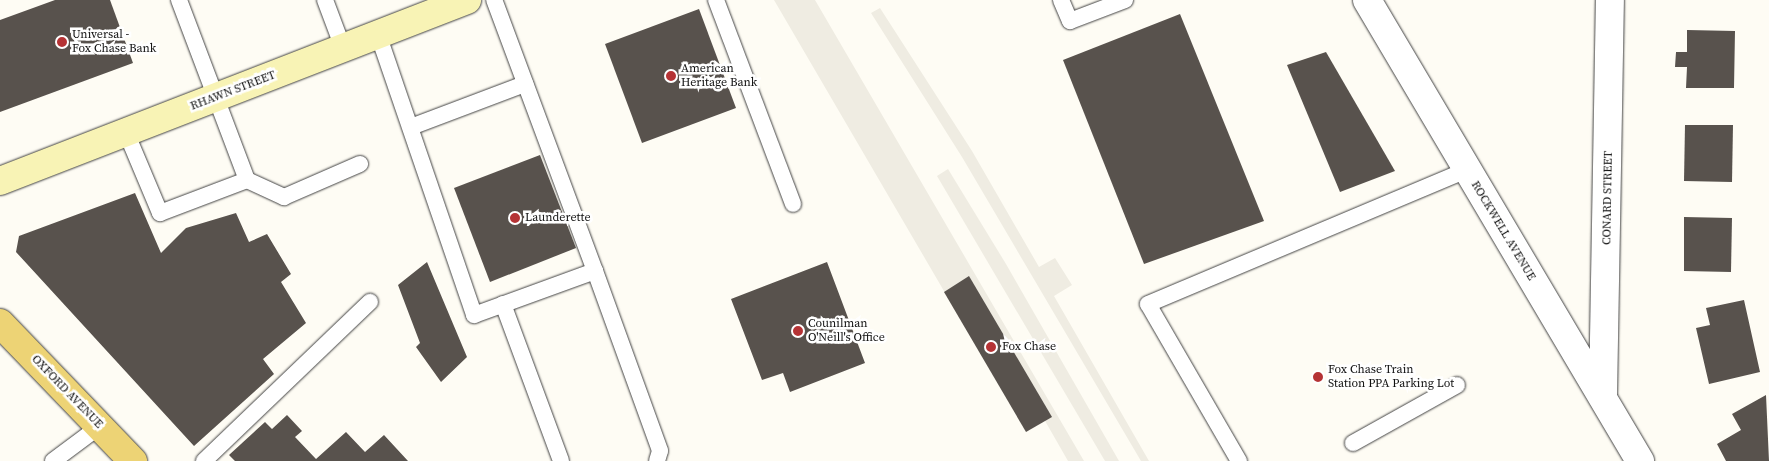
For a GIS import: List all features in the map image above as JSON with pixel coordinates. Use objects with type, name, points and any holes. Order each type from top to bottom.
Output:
[{"type":"main road","name":"RHAWN STREET","points":[[0,181],[467,0]]},
{"type":"main road","name":"OXFORD AVENUE","points":[[0,323],[133,461]]},
{"type":"street","name":"ROCKWELL AVENUE","points":[[1367,0],[1640,461]]},
{"type":"street","name":"CONARD STREET","points":[[1603,396],[1610,0]]},
{"type":"lane","points":[[178,0],[247,180],[284,197],[360,164]]},
{"type":"lane","points":[[325,0],[343,48]]},
{"type":"lane","points":[[494,0],[660,451],[657,461]]},
{"type":"lane","points":[[716,0],[793,204]]},
{"type":"lane","points":[[1061,0],[1070,21],[1124,0]]},
{"type":"lane","points":[[378,34],[474,315],[595,271]]},
{"type":"lane","points":[[411,127],[525,84]]},
{"type":"lane","points":[[126,132],[160,213],[247,180]]},
{"type":"lane","points":[[1239,461],[1148,304],[1466,170]]},
{"type":"lane","points":[[204,461],[370,302]]},
{"type":"lane","points":[[503,304],[561,461]]},
{"type":"lane","points":[[1353,443],[1457,385]]},
{"type":"lane","points":[[53,461],[100,426]]},
{"type":"shaded area","points":[[774,0],[815,0],[1084,461],[1068,461],[978,304],[958,315]]},
{"type":"shaded area","points":[[880,8],[972,151],[1039,267],[1055,258],[1072,285],[1054,296],[1149,461],[1141,461],[962,157],[871,13]]},
{"type":"shaded area","points":[[948,169],[1006,264],[1119,461],[1105,461],[937,176]]},
{"type":"building","name":"Universal - Fox Chase Bank","points":[[55,0],[110,0],[133,63],[0,112],[0,20]]},
{"type":"building","name":"American Heritage Bank","points":[[699,9],[736,108],[642,143],[605,44]]},
{"type":"building","points":[[1180,14],[1264,221],[1144,264],[1063,60]]},
{"type":"building","points":[[1687,30],[1735,31],[1734,88],[1686,88],[1687,67],[1675,67],[1676,52],[1687,52]]},
{"type":"building","points":[[1326,52],[1395,171],[1340,192],[1287,65]]},
{"type":"building","points":[[1685,125],[1733,125],[1732,182],[1684,181]]},
{"type":"building","name":"Launderette","points":[[540,155],[576,248],[490,282],[454,188]]},
{"type":"building","points":[[135,193],[161,253],[186,228],[236,213],[249,242],[267,234],[291,274],[281,282],[306,323],[263,359],[274,374],[194,446],[16,252],[19,236]]},
{"type":"building","points":[[1684,217],[1732,218],[1731,272],[1684,271]]},
{"type":"building","points":[[427,262],[467,357],[441,382],[416,347],[420,343],[398,285]]},
{"type":"building","name":"Counilman O'Neill's Office","points":[[827,262],[865,363],[790,392],[783,373],[762,380],[731,299]]},
{"type":"building","points":[[969,276],[1052,417],[1026,432],[944,292]]},
{"type":"building","points":[[1744,300],[1760,372],[1709,384],[1696,328],[1710,325],[1706,308]]},
{"type":"building","points":[[1766,395],[1769,461],[1726,461],[1717,444],[1741,430],[1732,414]]},
{"type":"building","points":[[287,415],[302,431],[295,437],[316,459],[346,432],[365,452],[384,435],[408,461],[235,461],[229,455],[265,422],[272,429]]},
{"type":"place","name":"Universal - Fox Chase Bank","points":[[62,42]]},
{"type":"place","name":"American Heritage Bank","points":[[671,76]]},
{"type":"place","name":"Launderette","points":[[515,218]]},
{"type":"place","name":"Counilman O'Neill's Office","points":[[798,331]]},
{"type":"place","name":"Fox Chase","points":[[991,347]]},
{"type":"place","name":"Fox Chase Train Station PPA Parking Lot","points":[[1318,377]]}]
